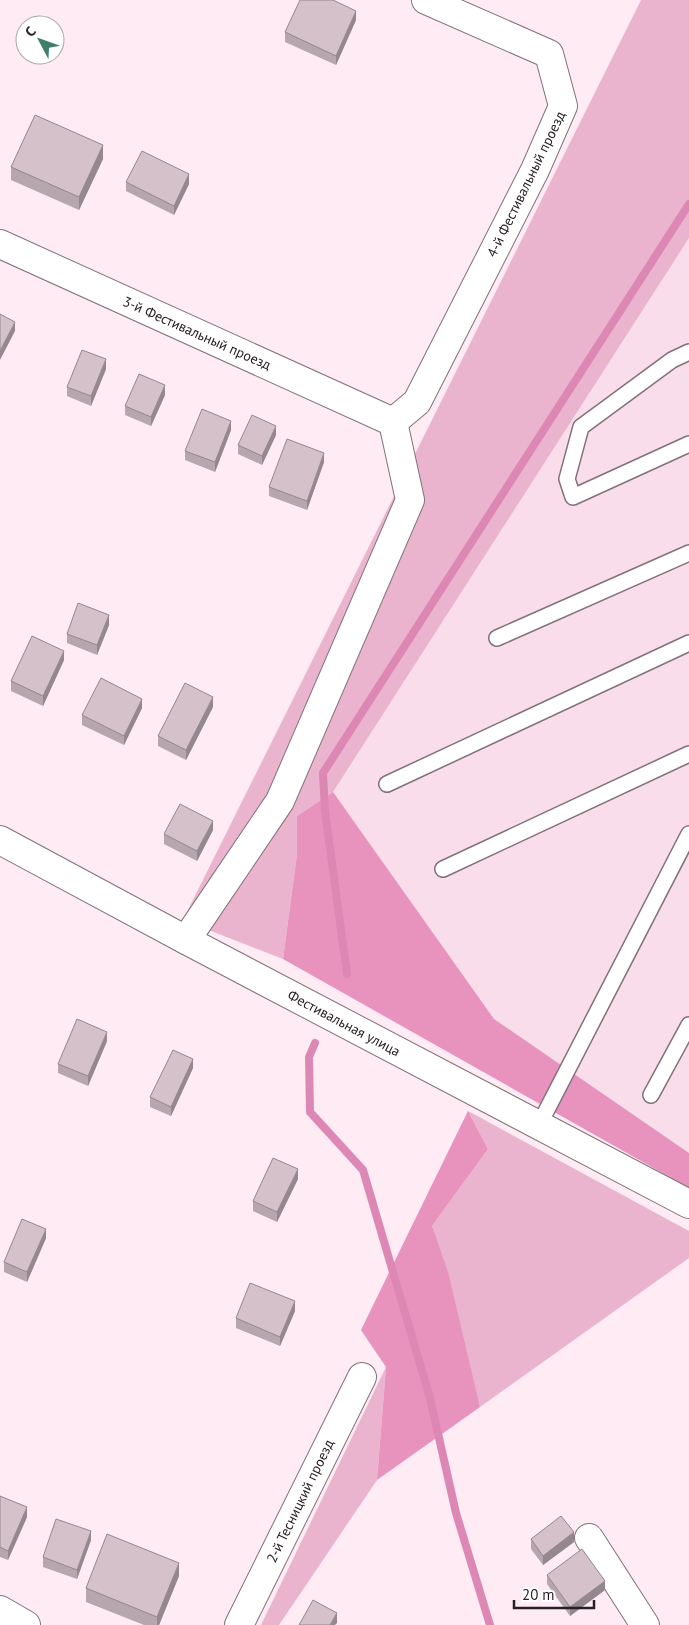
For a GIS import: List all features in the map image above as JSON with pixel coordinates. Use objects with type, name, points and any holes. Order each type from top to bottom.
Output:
[{"type":"street","name":"4-й Фестивальный проезд","points":[[394,422],[417,402],[535,170],[563,106],[549,54],[426,0]]},
{"type":"street","name":"3-й Фестивальный проезд","points":[[0,244],[394,422]]},
{"type":"street","points":[[186,940],[280,801],[410,500],[394,422]]},
{"type":"street","name":"Фестивальная улица","points":[[0,840],[186,940],[689,1204]]},
{"type":"street","name":"2-й Тесницкий проезд","points":[[239,1625],[362,1377]]},
{"type":"street","points":[[589,1538],[645,1625]]},
{"type":"street","points":[[0,1610],[26,1625]]},
{"type":"lane","points":[[689,352],[672,360],[581,427],[567,479],[572,497],[689,444]]},
{"type":"lane","points":[[497,638],[689,553]]},
{"type":"lane","points":[[387,784],[689,643]]},
{"type":"lane","points":[[443,869],[689,754]]},
{"type":"lane","points":[[538,1125],[689,834]]},
{"type":"lane","points":[[651,1095],[689,1025]]},
{"type":"shaded area","points":[[641,0],[689,0],[689,238],[333,792],[297,816],[297,854],[283,959],[183,920]]},
{"type":"shaded area","points":[[689,238],[689,1153],[494,1019],[333,792]]},
{"type":"shaded area","points":[[333,792],[494,1019],[689,1153],[689,1188],[283,959],[297,854],[297,816]]},
{"type":"shaded area","points":[[468,1111],[689,1231],[689,1258],[480,1407],[432,1226],[488,1149]]},
{"type":"shaded area","points":[[468,1111],[488,1149],[432,1226],[448,1272],[480,1407],[377,1480],[386,1367],[361,1330]]},
{"type":"shaded area","points":[[386,1367],[377,1480],[279,1625],[261,1625]]},
{"type":"building","points":[[300,0],[333,0],[356,11],[336,56],[285,32]]},
{"type":"building","points":[[35,115],[103,145],[79,197],[11,167]]},
{"type":"building","points":[[142,151],[189,174],[174,206],[126,182]]},
{"type":"building","points":[[0,314],[15,322],[0,351]]},
{"type":"building","points":[[82,350],[106,359],[91,396],[67,387]]},
{"type":"building","points":[[139,374],[165,385],[151,417],[125,406]]},
{"type":"building","points":[[202,409],[231,421],[215,462],[185,451]]},
{"type":"building","points":[[252,415],[276,426],[262,456],[238,445]]},
{"type":"building","points":[[287,439],[324,453],[307,501],[269,487]]},
{"type":"building","points":[[78,603],[109,615],[97,645],[67,634]]},
{"type":"building","points":[[32,636],[64,651],[43,696],[11,681]]},
{"type":"building","points":[[101,678],[142,699],[124,736],[82,715]]},
{"type":"building","points":[[185,683],[213,697],[186,750],[158,736]]},
{"type":"building","points":[[180,804],[213,821],[197,851],[164,834]]},
{"type":"building","points":[[77,1019],[107,1032],[88,1076],[58,1064]]},
{"type":"building","points":[[173,1050],[193,1059],[171,1107],[150,1097]]},
{"type":"building","points":[[273,1158],[298,1169],[277,1212],[253,1201]]},
{"type":"building","points":[[22,1219],[46,1229],[27,1272],[4,1262]]},
{"type":"building","points":[[250,1283],[295,1301],[280,1337],[236,1318]]},
{"type":"building","points":[[0,1496],[27,1507],[8,1551],[0,1547]]},
{"type":"building","points":[[561,1516],[574,1532],[543,1556],[531,1539]]},
{"type":"building","points":[[56,1519],[91,1531],[77,1570],[43,1557]]},
{"type":"building","points":[[107,1534],[179,1563],[157,1617],[86,1588]]},
{"type":"building","points":[[582,1549],[605,1581],[570,1607],[547,1575]]},
{"type":"building","points":[[313,1600],[337,1613],[330,1625],[299,1625]]},
{"type":"waterway","points":[[347,974],[325,811],[323,773],[689,204]]},
{"type":"waterway","points":[[315,1043],[309,1057],[310,1112],[363,1170],[430,1398],[456,1513],[490,1625]]}]
